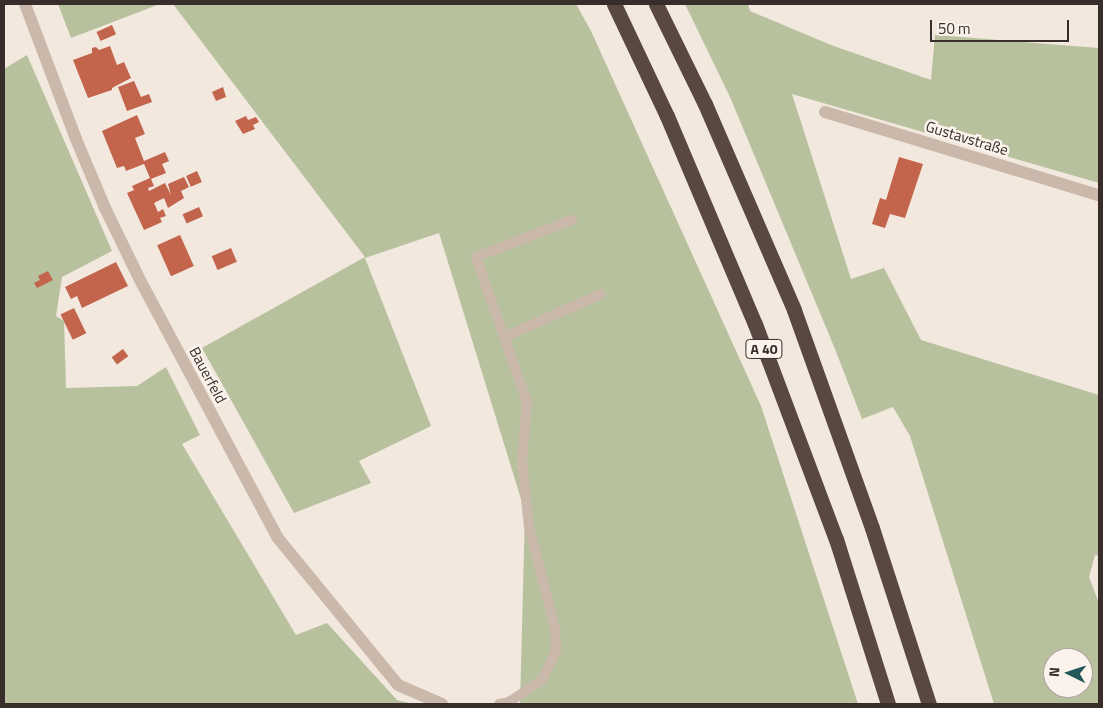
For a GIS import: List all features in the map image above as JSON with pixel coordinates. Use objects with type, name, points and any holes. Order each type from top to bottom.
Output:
[{"type":"highway","name":"A 40","points":[[614,4],[668,116],[755,324],[836,539],[888,704]]},
{"type":"highway","name":"A 40","points":[[656,4],[705,104],[794,310],[872,528],[928,704]]},
{"type":"street","name":"Bauerfeld","points":[[25,4],[76,139],[113,224],[140,280],[277,537],[398,685],[442,704]]},
{"type":"street","name":"Gustavstraße","points":[[825,112],[1099,195]]},
{"type":"lane","points":[[499,704],[509,702],[542,680],[556,651],[554,628],[529,527],[522,462],[526,402],[476,257],[572,220]]},
{"type":"lane","points":[[504,337],[601,294]]},
{"type":"green space","points":[[58,4],[160,4],[71,38]]},
{"type":"green space","points":[[173,4],[576,4],[591,31],[761,406],[858,704],[520,704],[525,512],[439,233],[365,258],[431,426],[359,461],[371,483],[294,513],[202,348],[365,257]]},
{"type":"green space","points":[[685,4],[748,4],[750,11],[831,45],[931,80],[935,35],[1099,48],[1099,183],[792,94],[851,279],[884,268],[921,340],[1099,395],[1099,556],[1095,555],[1089,577],[1099,603],[1099,704],[994,704],[910,436],[893,407],[862,419],[835,349],[730,97]]},
{"type":"green space","points":[[27,55],[112,251],[62,277],[56,316],[64,321],[66,388],[137,386],[166,367],[200,435],[182,444],[296,635],[327,623],[397,700],[413,704],[4,704],[4,69]]},
{"type":"building","points":[[112,25],[116,34],[101,41],[96,32]]},
{"type":"building","points":[[110,46],[117,65],[124,62],[131,78],[112,88],[112,90],[88,98],[73,60],[92,53],[92,48],[96,47],[99,50]]},
{"type":"building","points":[[134,81],[141,97],[149,94],[152,102],[127,111],[118,87]]},
{"type":"building","points":[[223,87],[226,97],[216,101],[212,92]]},
{"type":"building","points":[[137,115],[145,134],[135,138],[144,161],[165,152],[169,161],[162,164],[166,173],[151,179],[154,186],[148,188],[149,191],[165,183],[171,195],[168,184],[184,177],[189,187],[181,191],[184,198],[168,208],[164,198],[154,203],[158,212],[163,209],[166,216],[160,218],[162,222],[144,230],[127,193],[134,190],[132,186],[150,178],[144,164],[126,171],[124,166],[117,168],[102,131]]},
{"type":"building","points":[[246,116],[248,120],[256,117],[259,122],[253,125],[255,129],[243,134],[235,121]]},
{"type":"building","points":[[899,157],[923,164],[905,218],[890,214],[885,228],[872,224],[880,198],[886,200]]},
{"type":"building","points":[[197,171],[202,182],[191,187],[186,176]]},
{"type":"building","points":[[199,207],[203,216],[187,223],[183,214]]},
{"type":"building","points":[[180,235],[194,266],[171,276],[157,245]]},
{"type":"building","points":[[231,248],[237,262],[218,270],[212,256]]},
{"type":"building","points":[[116,262],[128,286],[82,308],[77,296],[71,299],[65,287]]},
{"type":"building","points":[[48,271],[53,280],[37,288],[34,283],[40,280],[38,276]]},
{"type":"building","points":[[74,308],[86,333],[73,340],[61,315]]},
{"type":"building","points":[[123,349],[128,356],[117,365],[112,357]]}]
